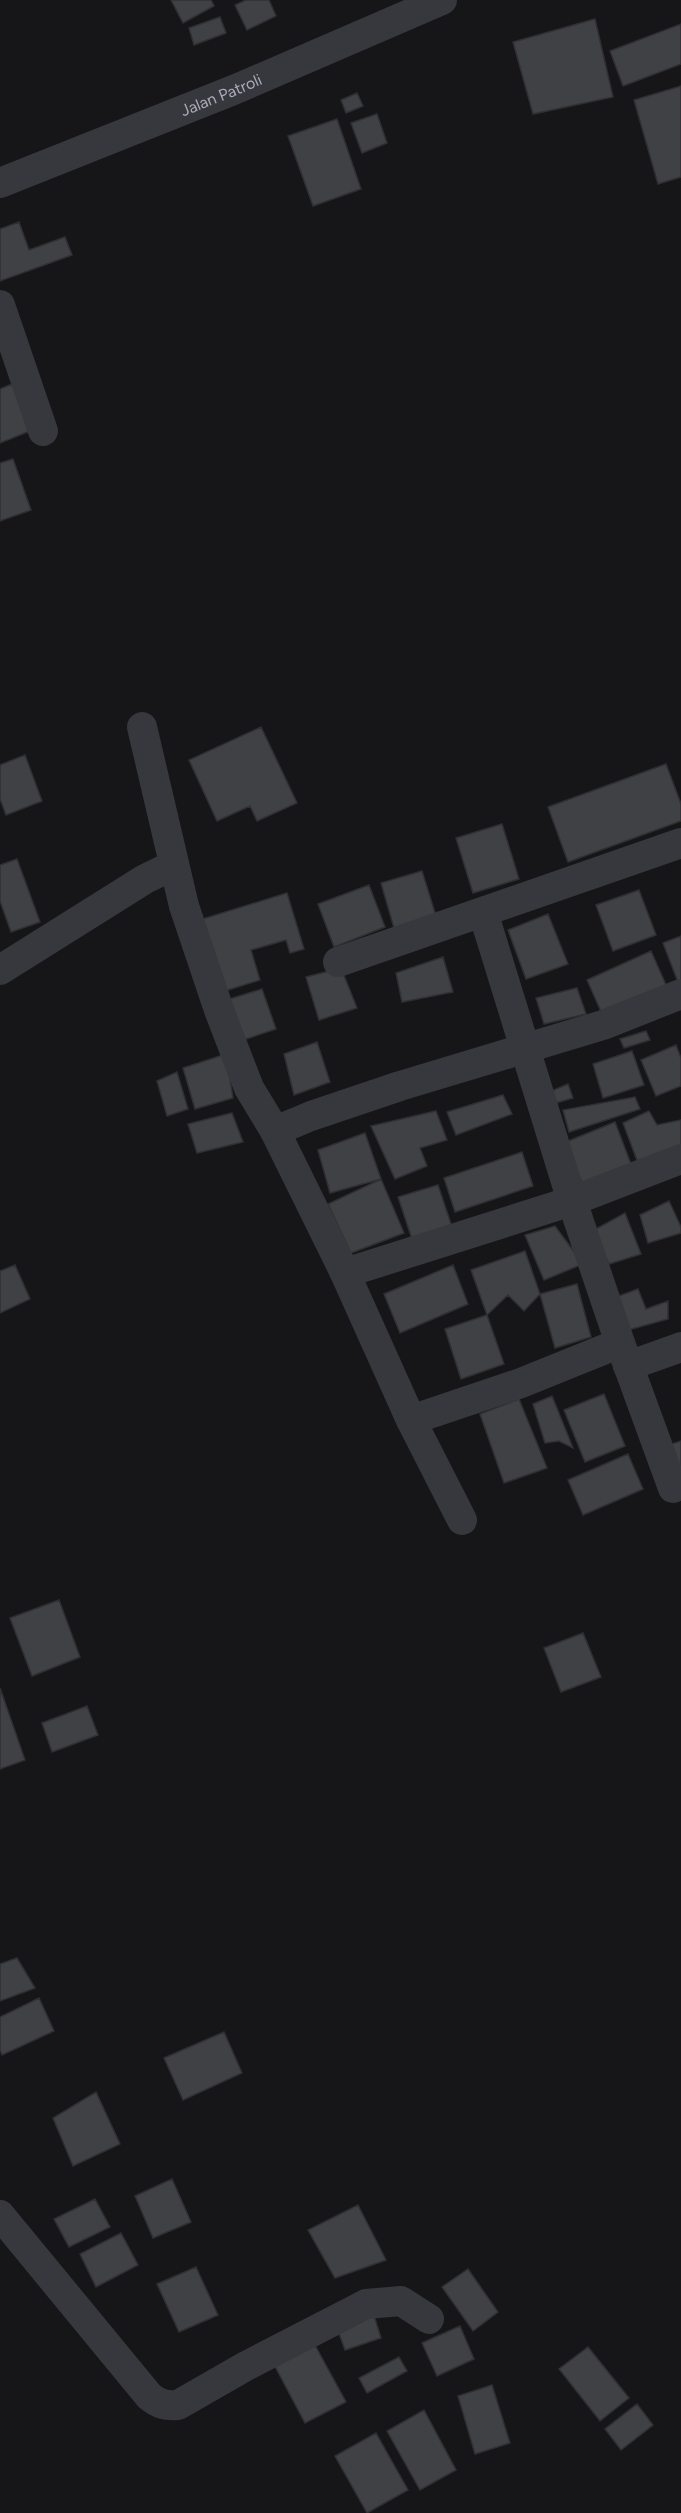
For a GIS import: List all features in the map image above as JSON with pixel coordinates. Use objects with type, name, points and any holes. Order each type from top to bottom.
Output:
[{"type":"street","name":"Jalan Patroli","points":[[0,183],[236,89],[442,0]]},
{"type":"street","points":[[0,305],[43,431]]},
{"type":"street","points":[[142,727],[184,906],[219,1010],[249,1088],[275,1131],[345,1273],[411,1419],[462,1520]]},
{"type":"street","points":[[338,962],[681,843]]},
{"type":"street","points":[[0,970],[145,879],[174,865]]},
{"type":"street","points":[[483,912],[572,1201],[624,1355],[674,1488]]},
{"type":"street","points":[[275,1131],[322,1112],[603,1025],[681,994]]},
{"type":"street","points":[[345,1273],[572,1201],[681,1159]]},
{"type":"street","points":[[411,1419],[521,1383],[624,1355],[681,1347]]},
{"type":"street","points":[[0,2216],[149,2396],[157,2403],[166,2406],[178,2405],[246,2366],[366,2304],[401,2301],[429,2319]]},
{"type":"building","points":[[171,0],[211,0],[214,6],[183,23]]},
{"type":"building","points":[[246,0],[269,0],[276,16],[247,30],[235,5]]},
{"type":"building","points":[[220,17],[226,33],[194,45],[189,28]]},
{"type":"building","points":[[595,19],[613,97],[533,114],[513,42]]},
{"type":"building","points":[[681,24],[681,64],[623,86],[610,51]]},
{"type":"building","points":[[681,86],[681,177],[658,184],[634,100]]},
{"type":"building","points":[[357,93],[363,106],[346,113],[341,100]]},
{"type":"building","points":[[377,114],[387,143],[362,153],[351,123]]},
{"type":"building","points":[[337,119],[361,189],[313,206],[288,136]]},
{"type":"building","points":[[19,222],[29,250],[65,237],[72,255],[0,281],[0,229]]},
{"type":"building","points":[[12,384],[30,431],[0,443],[0,389]]},
{"type":"building","points":[[13,459],[31,510],[0,521],[0,463]]},
{"type":"building","points":[[261,727],[297,803],[257,821],[250,806],[217,821],[189,760]]},
{"type":"building","points":[[25,755],[42,801],[6,815],[0,799],[0,765]]},
{"type":"building","points":[[666,764],[681,804],[681,821],[568,862],[548,807]]},
{"type":"building","points":[[502,824],[519,879],[473,893],[456,838]]},
{"type":"building","points":[[17,859],[40,922],[11,932],[0,901],[0,865]]},
{"type":"building","points":[[422,871],[436,916],[394,928],[381,883]]},
{"type":"building","points":[[369,885],[385,927],[334,947],[318,904]]},
{"type":"building","points":[[639,890],[656,935],[613,951],[596,905]]},
{"type":"building","points":[[287,893],[304,949],[290,953],[286,940],[251,950],[260,980],[215,994],[193,922]]},
{"type":"building","points":[[548,914],[568,964],[526,979],[508,930]]},
{"type":"building","points":[[681,936],[681,981],[678,982],[663,943]]},
{"type":"building","points":[[651,951],[667,987],[603,1016],[587,980]]},
{"type":"building","points":[[443,957],[453,992],[402,1002],[396,973]]},
{"type":"building","points":[[341,968],[357,1008],[319,1020],[306,977]]},
{"type":"building","points":[[577,988],[586,1014],[544,1024],[536,998]]},
{"type":"building","points":[[262,989],[276,1029],[237,1042],[223,1001]]},
{"type":"building","points":[[646,1031],[650,1040],[624,1048],[620,1039]]},
{"type":"building","points":[[317,1042],[330,1082],[294,1095],[284,1054]]},
{"type":"building","points":[[676,1045],[681,1058],[681,1086],[656,1096],[641,1060]]},
{"type":"building","points":[[632,1051],[644,1085],[603,1098],[593,1064]]},
{"type":"building","points":[[226,1054],[233,1098],[195,1109],[183,1068]]},
{"type":"building","points":[[177,1072],[188,1109],[167,1116],[157,1081]]},
{"type":"building","points":[[568,1084],[573,1098],[552,1104],[547,1093]]},
{"type":"building","points":[[503,1095],[512,1114],[456,1135],[447,1112]]},
{"type":"building","points":[[635,1097],[640,1109],[569,1132],[563,1110]]},
{"type":"building","points":[[436,1111],[447,1140],[420,1148],[427,1166],[395,1179],[371,1126]]},
{"type":"building","points":[[649,1111],[657,1125],[681,1120],[681,1147],[638,1163],[623,1123]]},
{"type":"building","points":[[232,1113],[243,1142],[197,1153],[188,1124]]},
{"type":"building","points":[[615,1122],[631,1164],[582,1183],[566,1142]]},
{"type":"building","points":[[365,1133],[381,1179],[330,1193],[318,1150]]},
{"type":"building","points":[[522,1152],[533,1186],[455,1212],[444,1178]]},
{"type":"building","points":[[381,1179],[404,1233],[351,1253],[328,1204]]},
{"type":"building","points":[[438,1185],[452,1227],[412,1239],[398,1197]]},
{"type":"building","points":[[669,1201],[681,1227],[681,1233],[648,1243],[640,1215]]},
{"type":"building","points":[[625,1213],[641,1254],[609,1264],[594,1230]]},
{"type":"building","points":[[555,1226],[583,1264],[544,1280],[525,1235]]},
{"type":"building","points":[[525,1251],[540,1294],[524,1311],[508,1295],[487,1315],[471,1270]]},
{"type":"building","points":[[15,1265],[30,1299],[0,1313],[0,1271]]},
{"type":"building","points":[[453,1265],[468,1304],[400,1333],[384,1294]]},
{"type":"building","points":[[577,1284],[591,1337],[555,1348],[540,1294]]},
{"type":"building","points":[[638,1289],[646,1309],[668,1301],[668,1319],[628,1330],[616,1297]]},
{"type":"building","points":[[487,1315],[504,1364],[461,1379],[445,1329]]},
{"type":"building","points":[[604,1394],[625,1446],[585,1462],[564,1410]]},
{"type":"building","points":[[552,1396],[573,1448],[559,1441],[545,1443],[533,1404]]},
{"type":"building","points":[[519,1399],[547,1468],[504,1483],[480,1414]]},
{"type":"building","points":[[681,1441],[681,1476],[663,1447]]},
{"type":"building","points":[[628,1454],[643,1489],[583,1515],[568,1480]]},
{"type":"building","points":[[59,1600],[80,1657],[32,1676],[10,1618]]},
{"type":"building","points":[[583,1633],[601,1677],[561,1692],[544,1648]]},
{"type":"building","points":[[0,1688],[25,1760],[0,1769]]},
{"type":"building","points":[[87,1706],[98,1735],[52,1752],[42,1723]]},
{"type":"building","points":[[17,1958],[35,1988],[0,2001],[0,1964]]},
{"type":"building","points":[[39,1998],[54,2031],[2,2055],[0,2017]]},
{"type":"building","points":[[224,2032],[242,2073],[183,2100],[164,2058]]},
{"type":"building","points":[[96,2092],[120,2144],[73,2166],[53,2118]]},
{"type":"building","points":[[172,2179],[191,2222],[153,2238],[135,2196]]},
{"type":"building","points":[[95,2199],[110,2227],[69,2247],[54,2219]]},
{"type":"building","points":[[358,2205],[386,2260],[335,2278],[308,2230]]},
{"type":"building","points":[[121,2233],[138,2265],[96,2287],[80,2254]]},
{"type":"building","points":[[196,2267],[218,2315],[179,2332],[157,2284]]},
{"type":"building","points":[[468,2269],[498,2312],[473,2331],[442,2287]]},
{"type":"building","points":[[372,2309],[381,2338],[345,2350],[335,2322]]},
{"type":"building","points":[[460,2326],[474,2359],[437,2376],[422,2343]]},
{"type":"building","points":[[310,2336],[346,2402],[305,2423],[270,2357]]},
{"type":"building","points":[[588,2347],[629,2398],[600,2421],[559,2369]]},
{"type":"building","points":[[399,2357],[407,2371],[367,2393],[359,2378]]},
{"type":"building","points":[[492,2385],[510,2443],[475,2454],[458,2396]]},
{"type":"building","points":[[637,2404],[653,2425],[621,2450],[605,2429]]},
{"type":"building","points":[[424,2410],[456,2470],[420,2490],[387,2431]]},
{"type":"building","points":[[376,2433],[408,2490],[367,2513],[335,2456]]}]
